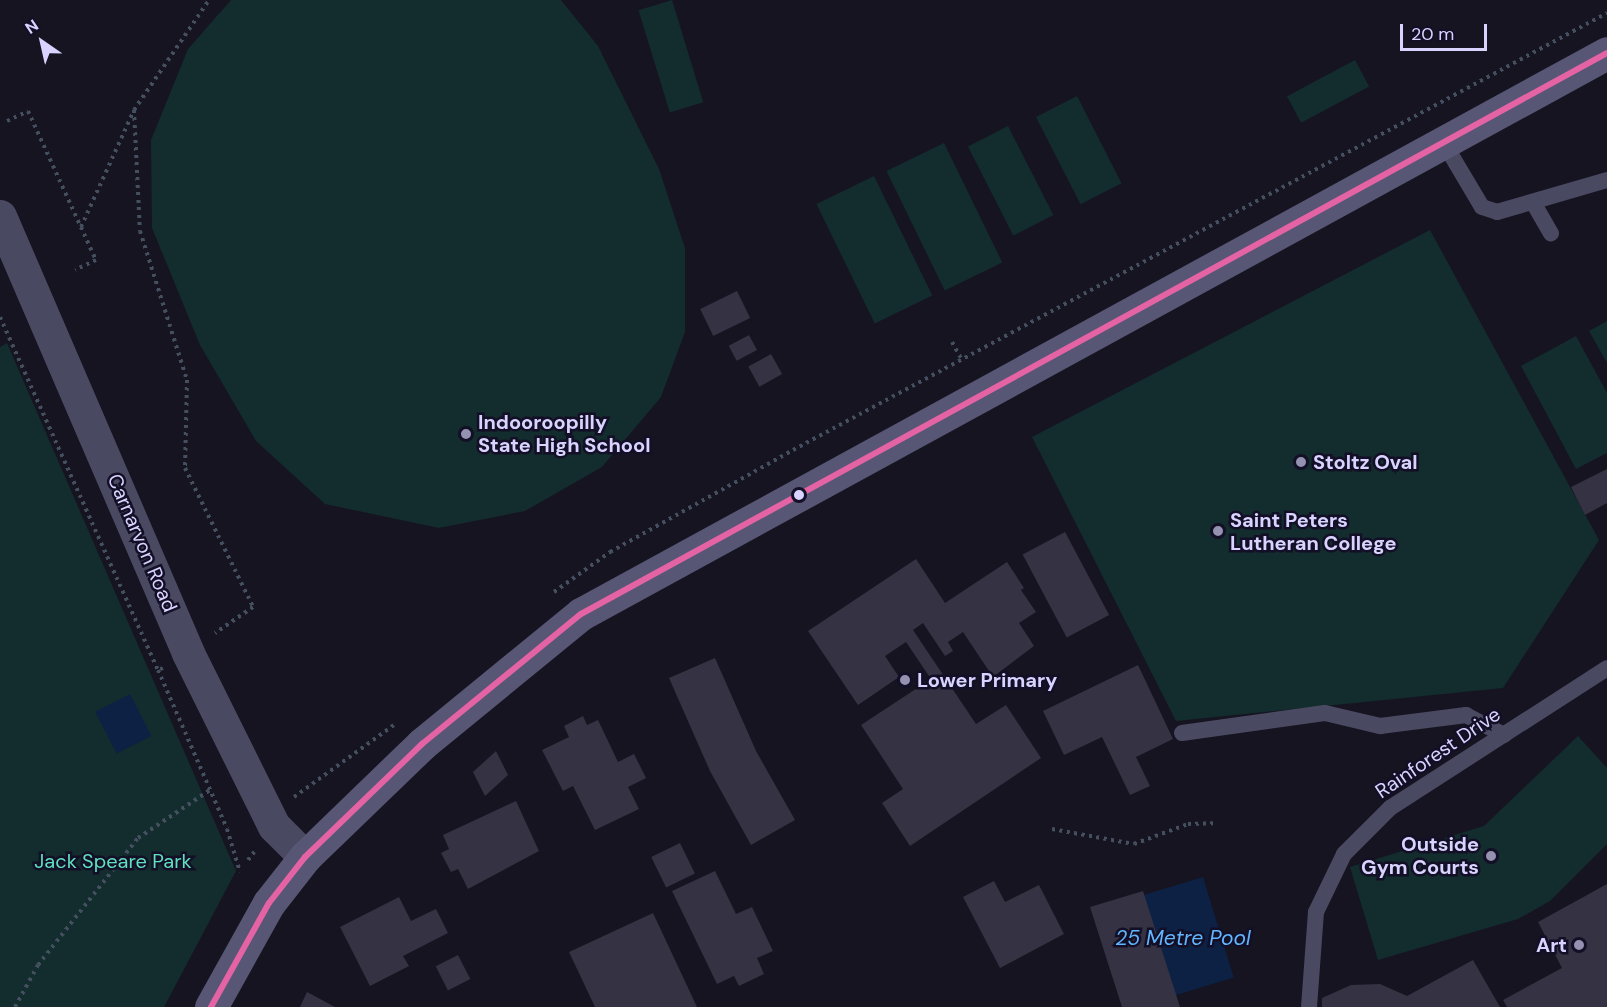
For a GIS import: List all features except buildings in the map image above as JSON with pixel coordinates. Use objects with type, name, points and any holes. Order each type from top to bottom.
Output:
[{"type":"main road","points":[[211,1007],[268,903],[305,857],[422,744],[581,614],[1607,53]]},
{"type":"street","name":"Carnarvon Road","points":[[0,216],[188,653],[274,826],[305,857]]},
{"type":"lane","points":[[1444,143],[1482,207],[1497,212],[1534,204],[1607,180]]},
{"type":"lane","points":[[1534,204],[1551,234]]},
{"type":"lane","name":"Rainforest Drive","points":[[1308,1007],[1316,912],[1344,854],[1390,808],[1607,668]]},
{"type":"lane","points":[[1182,733],[1324,713],[1380,726],[1466,715],[1503,735]]},
{"type":"path","points":[[81,227],[134,110],[208,0]]},
{"type":"path","points":[[134,110],[140,231],[187,380],[185,468],[254,607],[215,633]]},
{"type":"path","points":[[7,121],[28,111],[81,227],[96,261],[75,270]]},
{"type":"path","points":[[0,316],[210,790],[240,872]]},
{"type":"path","points":[[952,342],[962,360]]},
{"type":"path","points":[[951,365],[954,371]]},
{"type":"path","points":[[158,670],[171,665]]},
{"type":"path","points":[[15,1007],[38,965],[138,838],[210,790]]},
{"type":"path","points":[[1052,829],[1134,844],[1188,824],[1213,823]]},
{"type":"green space","points":[[231,0],[561,0],[598,46],[659,169],[685,248],[685,332],[661,397],[602,467],[525,511],[439,528],[325,504],[256,441],[200,345],[152,228],[151,140],[188,49]]},
{"type":"green space","points":[[672,0],[703,102],[670,113],[639,10]]},
{"type":"green space","points":[[1355,60],[1369,86],[1301,123],[1287,96]]},
{"type":"green space","points":[[1077,96],[1121,183],[1081,204],[1036,117]]},
{"type":"green space","points":[[1008,126],[1053,215],[1013,236],[968,146]]},
{"type":"green space","points":[[944,143],[1002,263],[945,291],[886,171]]},
{"type":"green space","points":[[874,176],[932,296],[875,324],[816,204]]},
{"type":"green space","name":"Stoltz Oval","points":[[1430,230],[1599,540],[1503,688],[1176,721],[1032,437]]},
{"type":"green space","points":[[1607,321],[1607,363],[1589,331]]},
{"type":"green space","points":[[1576,336],[1607,393],[1607,453],[1576,469],[1521,366]]},
{"type":"green space","name":"Jack Speare Park","points":[[7,343],[236,871],[164,1007],[0,1007],[0,347]]},
{"type":"green space","name":"Outside Gym Courts","points":[[1578,736],[1607,768],[1607,844],[1550,901],[1518,919],[1378,960],[1350,867],[1484,826]]},
{"type":"water","points":[[130,694],[151,736],[117,754],[95,712]]},
{"type":"water","name":"25 Metre Pool","points":[[1203,877],[1234,977],[1164,999],[1133,898]]},
{"type":"transit line","points":[[211,1007],[269,903],[305,857],[422,744],[581,614],[1607,53]]},
{"type":"place","name":"Indooroopilly State High School","points":[[466,434]]},
{"type":"place","name":"Stoltz Oval","points":[[1301,462]]},
{"type":"place","name":"Saint Peters Lutheran College","points":[[1218,531]]},
{"type":"place","name":"Lower Primary","points":[[905,680]]},
{"type":"place","name":"Outside Gym Courts","points":[[1491,856]]},
{"type":"place","name":"Art","points":[[1579,945]]}]
